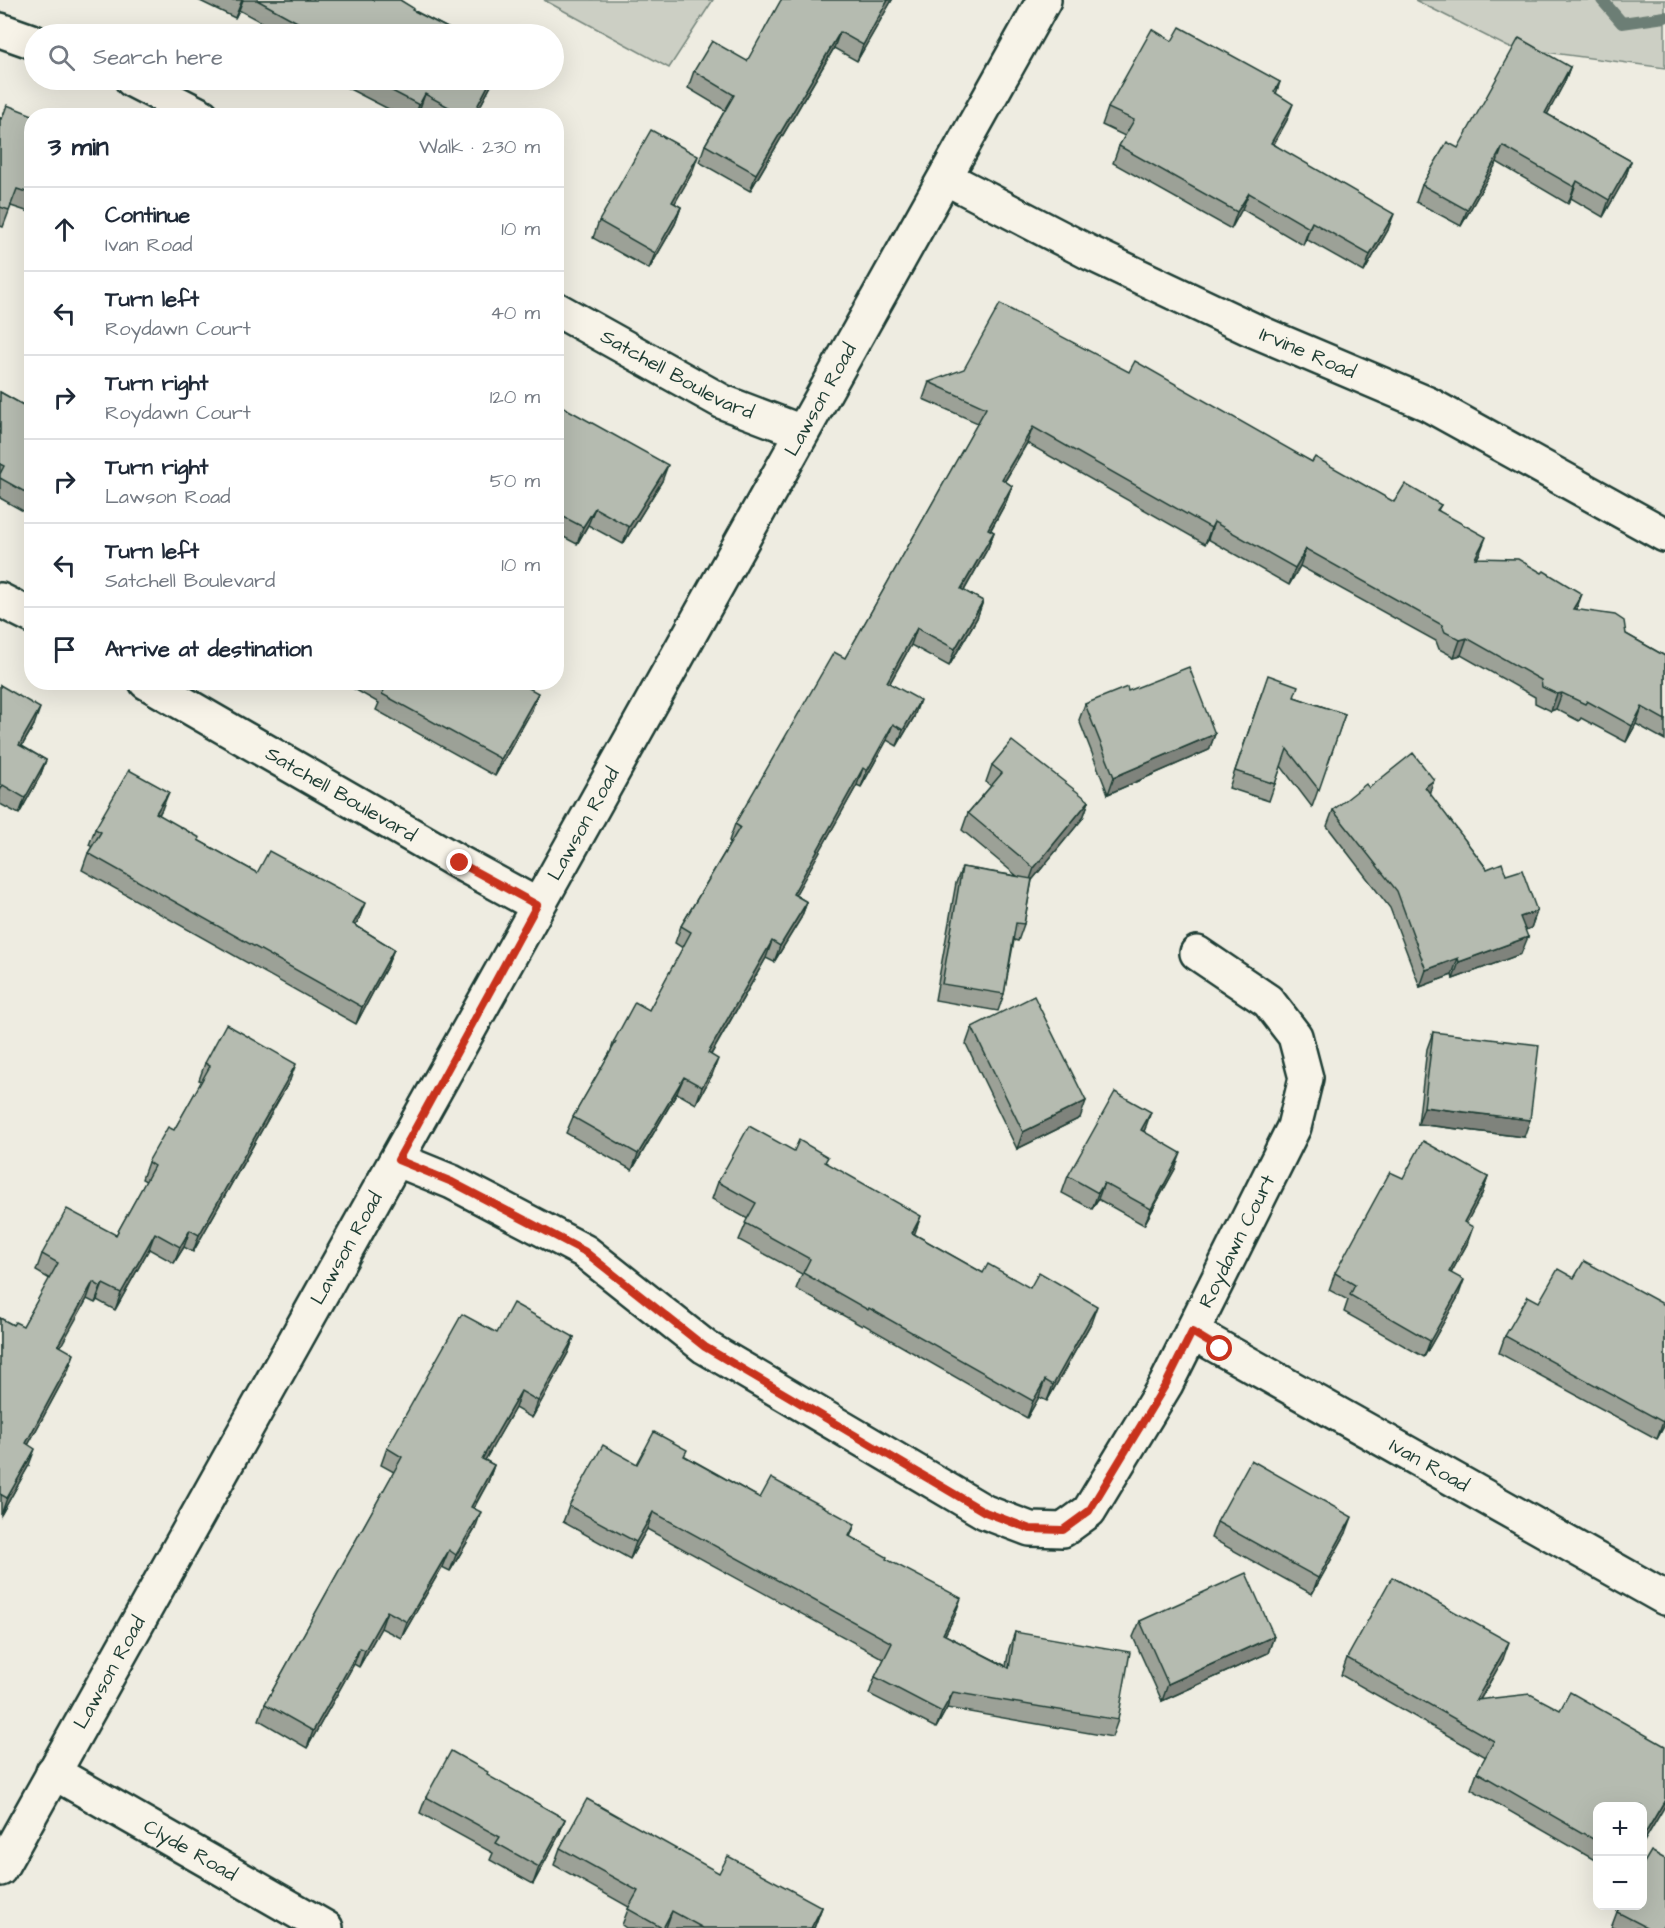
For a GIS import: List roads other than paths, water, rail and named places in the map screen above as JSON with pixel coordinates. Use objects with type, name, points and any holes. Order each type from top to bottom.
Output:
[{"type":"street","name":"Lawson Road","points":[[0,1869],[1044,0]]},
{"type":"street","points":[[0,30],[24,38]]},
{"type":"street","points":[[151,90],[186,108]]},
{"type":"street","name":"Irvine Road","points":[[946,178],[1090,253],[1229,319],[1428,404],[1665,535]]},
{"type":"street","name":"Satchell Boulevard","points":[[564,313],[723,402],[802,432]]},
{"type":"street","points":[[0,600],[24,612]]},
{"type":"street","name":"Satchell Boulevard","points":[[160,690],[537,905]]},
{"type":"street","name":"Roydawn Court","points":[[398,1160],[452,1182],[584,1251],[705,1347],[985,1512],[1030,1529],[1063,1530],[1089,1511],[1166,1384],[1294,1127],[1306,1078],[1295,1036],[1268,1001],[1197,953]]},
{"type":"street","name":"Ivan Road","points":[[1192,1332],[1665,1599]]},
{"type":"street","name":"Clyde Road","points":[[53,1772],[326,1928]]},
{"type":"waterway","points":[[1602,0],[1622,23],[1665,17]]}]
